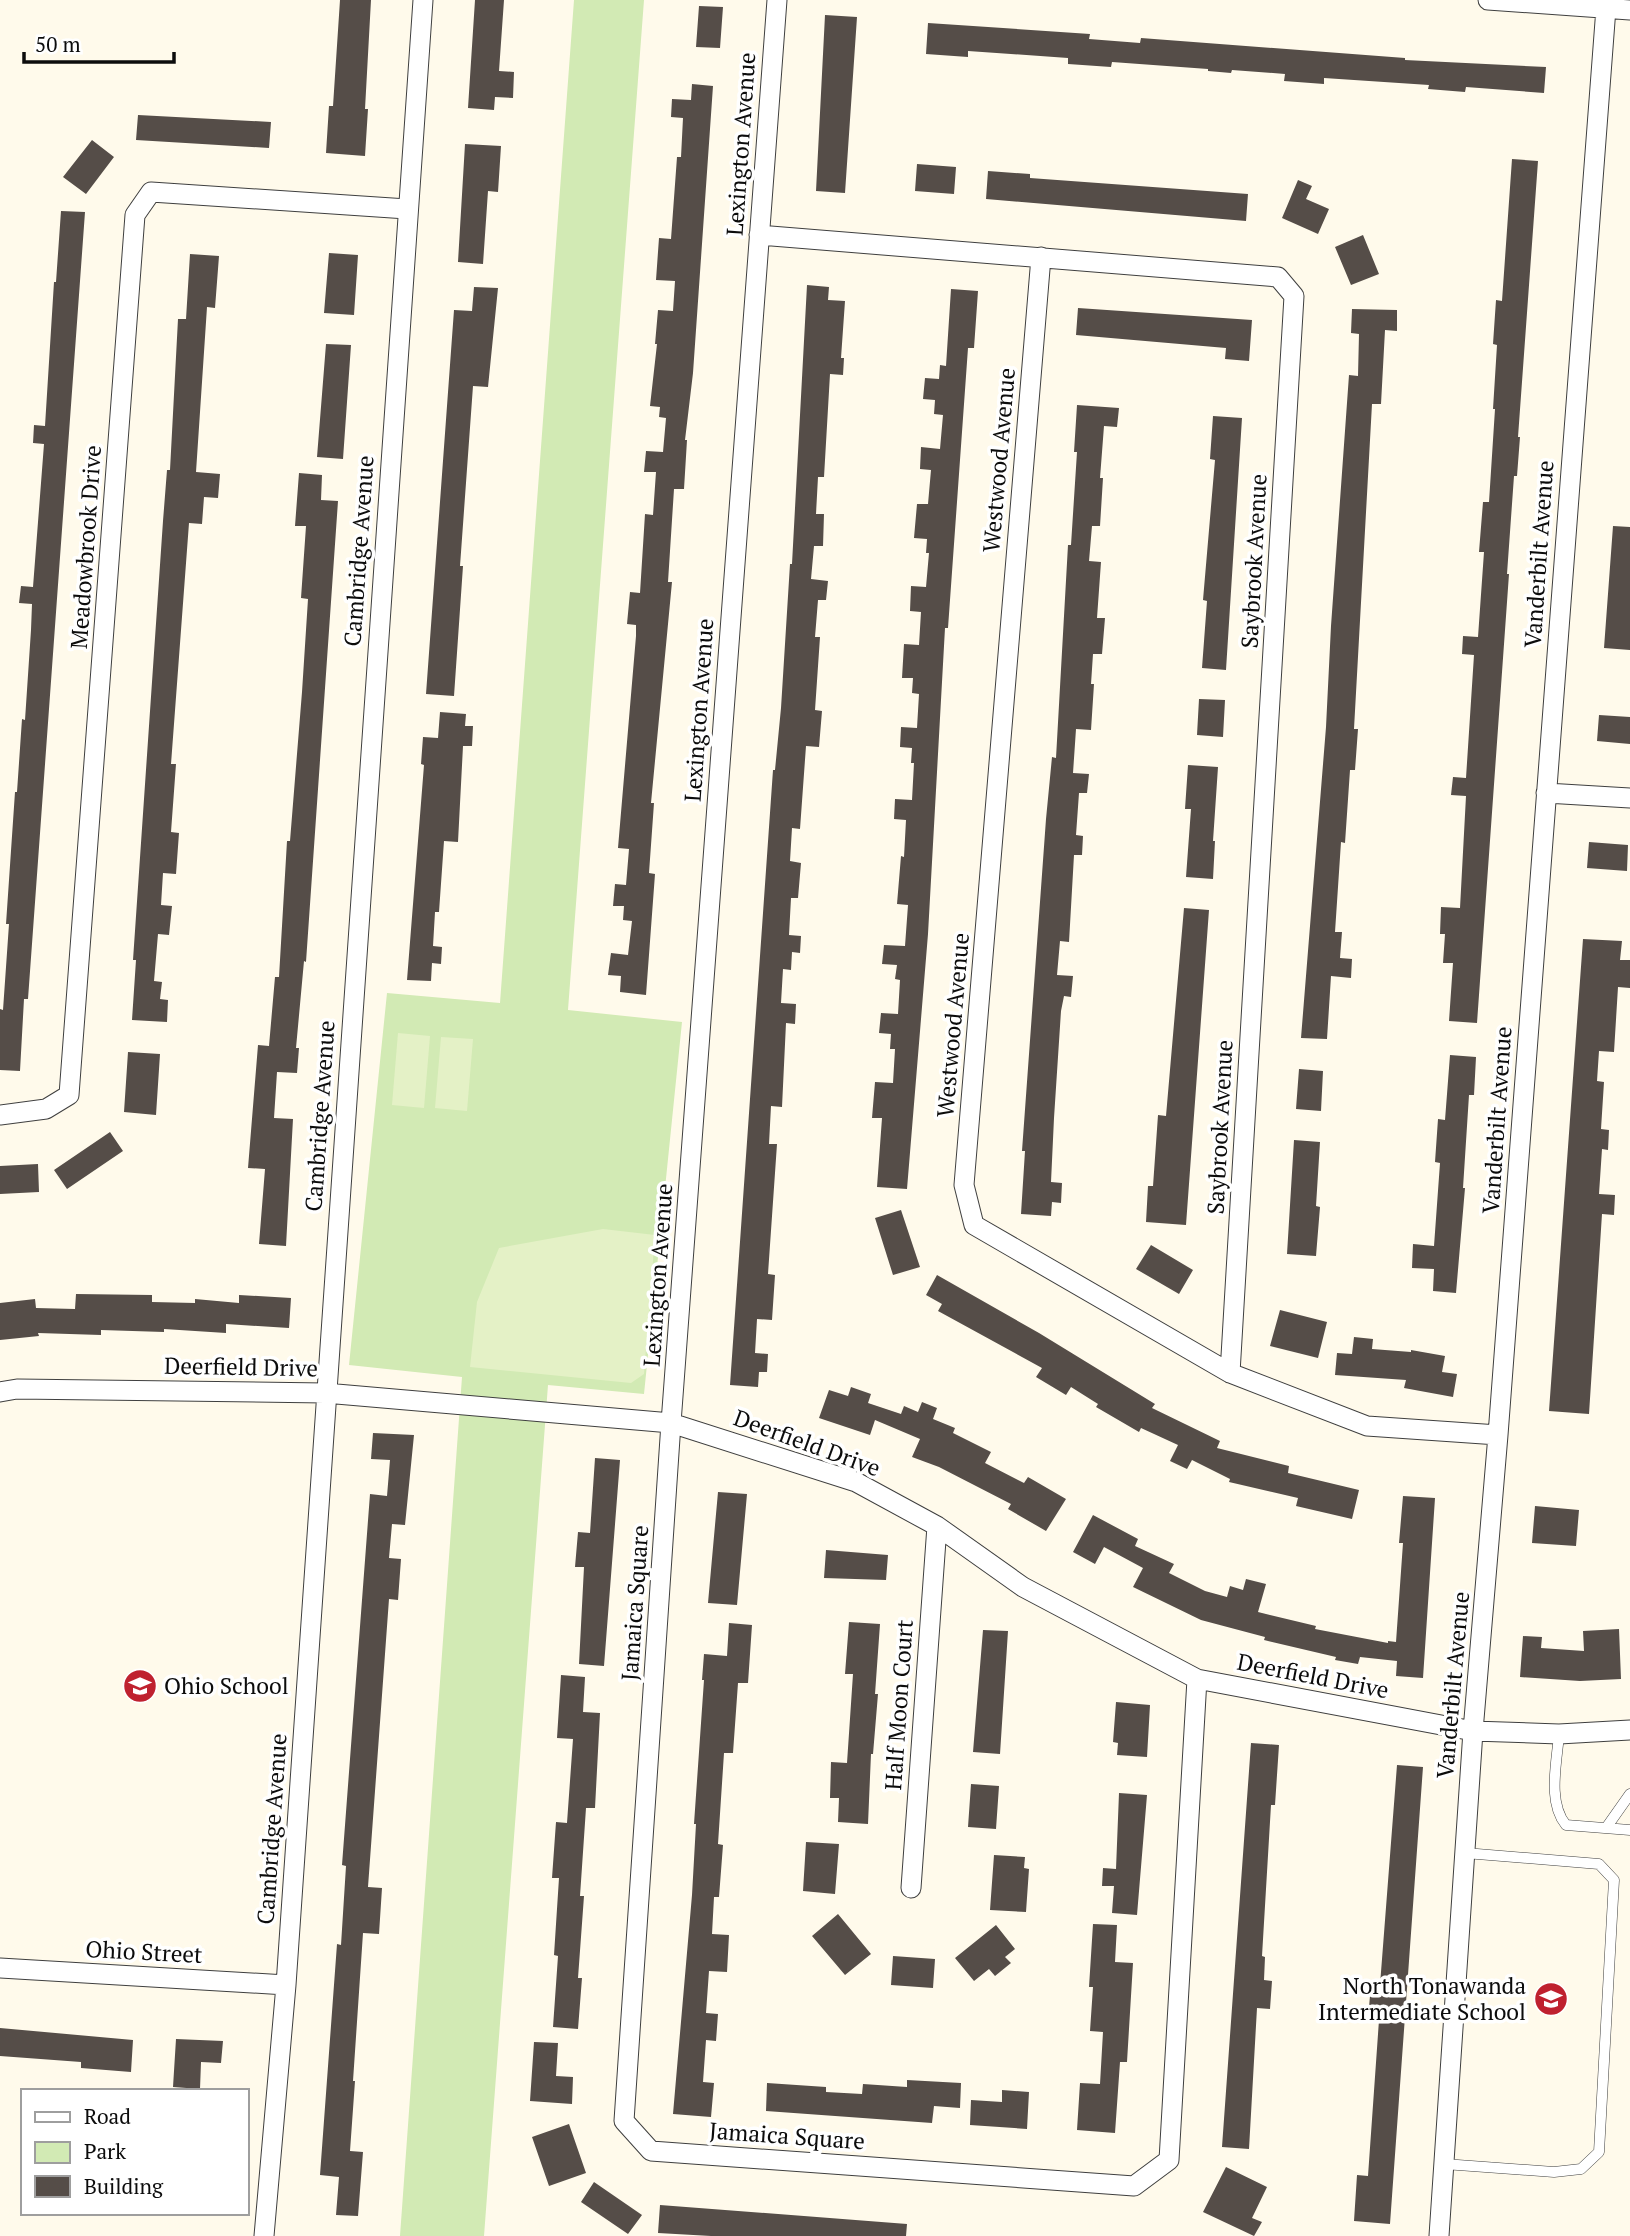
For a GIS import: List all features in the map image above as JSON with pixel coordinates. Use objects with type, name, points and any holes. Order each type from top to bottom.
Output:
[{"type":"street","name":"Cambridge Avenue","points":[[264,2236],[286,1985],[423,0]]},
{"type":"street","name":"Lexington Avenue","points":[[671,1423],[777,0]]},
{"type":"street","points":[[1488,0],[1630,10]]},
{"type":"street","name":"Vanderbilt Avenue","points":[[1439,2236],[1473,1731],[1499,1435],[1606,8]]},
{"type":"street","name":"Meadowbrook Drive","points":[[0,1115],[46,1109],[69,1095],[135,215],[151,192],[407,209]]},
{"type":"street","name":"Saybrook Avenue","points":[[759,234],[1278,276],[1294,296],[1230,1373]]},
{"type":"street","name":"Westwood Avenue","points":[[1041,257],[964,1185],[974,1224],[1230,1373],[1367,1426],[1499,1435]]},
{"type":"street","points":[[1546,793],[1630,799]]},
{"type":"street","name":"Deerfield Drive","points":[[0,1392],[17,1389],[326,1393],[671,1423],[856,1482],[937,1526],[1023,1587],[1197,1679],[1473,1731],[1559,1734],[1630,1730]]},
{"type":"street","name":"Jamaica Square","points":[[671,1423],[624,2121],[651,2151],[1134,2186],[1169,2160],[1197,1679]]},
{"type":"street","name":"Half Moon Court","points":[[911,1888],[937,1526]]},
{"type":"street","name":"Ohio Street","points":[[0,1968],[286,1985]]},
{"type":"lane","points":[[1559,1734],[1555,1802],[1558,1815],[1566,1825],[1630,1830]]},
{"type":"lane","points":[[1605,1828],[1630,1794]]},
{"type":"lane","points":[[1444,2164],[1554,2172],[1581,2169],[1599,2152],[1614,1880],[1599,1864],[1465,1853]]},
{"type":"green space","points":[[574,0],[644,0],[568,1010],[682,1022],[644,1394],[548,1385],[484,2236],[400,2236],[462,1377],[349,1365],[387,993],[500,1003]]},
{"type":"green space","points":[[398,1033],[430,1036],[424,1108],[392,1105]]},
{"type":"green space","points":[[441,1037],[473,1039],[467,1111],[435,1108]]},
{"type":"green space","points":[[603,1229],[655,1235],[644,1374],[631,1383],[470,1367],[477,1302],[499,1248]]},
{"type":"building","points":[[340,0],[371,0],[365,156],[326,153],[329,106],[333,106]]},
{"type":"building","points":[[475,0],[504,0],[499,71],[514,72],[513,98],[495,97],[494,110],[468,108]]},
{"type":"building","points":[[699,6],[723,7],[720,48],[696,47]]},
{"type":"building","points":[[825,15],[857,17],[845,193],[816,191]]},
{"type":"building","points":[[928,23],[1090,34],[1089,39],[1140,43],[1141,38],[1405,60],[1546,67],[1544,93],[1466,87],[1465,92],[1428,89],[1429,85],[1324,78],[1324,84],[1284,81],[1285,74],[1232,70],[1231,73],[1112,62],[1111,67],[1068,64],[1068,58],[968,51],[968,57],[926,54]]},
{"type":"building","points":[[692,84],[713,86],[693,373],[685,440],[684,489],[674,489],[668,582],[672,582],[651,803],[654,803],[649,873],[655,874],[646,995],[620,992],[621,976],[608,975],[611,953],[628,955],[632,921],[623,920],[624,906],[613,906],[615,884],[626,885],[629,849],[618,848],[636,636],[636,625],[627,624],[630,592],[640,593],[645,514],[653,515],[656,472],[644,472],[646,451],[663,452],[666,418],[659,417],[660,407],[650,406],[658,310],[673,311],[675,281],[656,280],[659,238],[671,239],[677,157],[681,157],[683,118],[671,117],[672,99],[691,100]]},
{"type":"building","points":[[138,115],[271,122],[269,148],[136,140]]},
{"type":"building","points":[[92,140],[114,157],[86,194],[63,177]]},
{"type":"building","points":[[465,144],[501,146],[498,192],[488,191],[483,264],[458,262]]},
{"type":"building","points":[[1512,159],[1538,161],[1477,1023],[1449,1021],[1453,963],[1443,963],[1445,934],[1440,934],[1441,907],[1460,908],[1466,796],[1451,795],[1453,777],[1466,778],[1474,655],[1462,654],[1463,636],[1478,637],[1484,552],[1479,552],[1483,502],[1489,502],[1495,409],[1497,345],[1493,344],[1496,300],[1502,301]]},
{"type":"building","points":[[917,164],[956,167],[954,194],[915,191]]},
{"type":"building","points":[[988,171],[1030,174],[1030,178],[1248,194],[1246,221],[986,199]]},
{"type":"building","points":[[1298,180],[1312,186],[1306,199],[1329,209],[1318,234],[1282,218]]},
{"type":"building","points":[[61,211],[85,212],[28,999],[24,999],[20,1071],[0,1070],[0,1009],[3,1010],[15,792],[22,719],[25,720],[31,630],[32,604],[19,603],[21,586],[33,587],[44,444],[33,443],[34,425],[45,426]]},
{"type":"building","points":[[1363,235],[1379,274],[1351,285],[1335,247]]},
{"type":"building","points":[[329,253],[358,255],[354,315],[324,313]]},
{"type":"building","points":[[190,254],[219,256],[215,308],[207,307],[196,472],[220,474],[218,498],[204,497],[202,524],[189,523],[171,764],[176,764],[171,832],[179,833],[176,874],[163,873],[161,905],[172,906],[169,935],[158,934],[154,981],[162,982],[160,999],[168,1000],[167,1022],[132,1020],[136,960],[133,960],[163,521],[167,470],[170,470],[178,319],[186,319]]},
{"type":"building","points":[[807,285],[829,287],[828,300],[845,301],[841,358],[844,358],[843,375],[830,374],[824,477],[818,477],[816,514],[824,514],[823,546],[814,546],[811,579],[828,581],[826,600],[818,600],[815,637],[820,637],[815,710],[822,711],[819,747],[806,746],[800,829],[792,828],[790,861],[801,863],[798,898],[791,898],[789,935],[801,936],[800,953],[792,952],[791,970],[783,969],[781,1003],[796,1004],[795,1024],[786,1023],[782,1107],[771,1106],[769,1144],[777,1144],[768,1274],[775,1275],[772,1320],[757,1319],[755,1353],[768,1354],[767,1372],[759,1372],[758,1387],[730,1385],[773,770],[781,708],[792,564]]},
{"type":"building","points":[[474,287],[498,288],[488,387],[473,386],[454,696],[426,694],[454,310],[472,311]]},
{"type":"building","points":[[951,289],[978,291],[974,348],[968,348],[948,628],[945,628],[928,934],[907,1189],[877,1187],[882,1118],[872,1118],[875,1082],[893,1083],[895,1049],[890,1049],[891,1034],[879,1033],[881,1013],[898,1014],[900,980],[895,979],[897,965],[882,964],[884,945],[905,946],[908,905],[897,904],[906,820],[894,819],[895,799],[912,800],[912,748],[900,747],[901,727],[917,728],[919,694],[912,693],[913,678],[902,678],[904,644],[919,645],[921,612],[910,611],[911,586],[926,587],[929,553],[926,553],[927,539],[914,538],[917,504],[928,504],[931,470],[920,469],[921,447],[940,449],[943,415],[934,414],[935,400],[923,399],[925,378],[939,379],[940,365],[946,366]]},
{"type":"building","points":[[1078,308],[1252,320],[1249,361],[1225,359],[1226,348],[1076,335]]},
{"type":"building","points":[[1352,309],[1397,310],[1397,331],[1385,330],[1381,404],[1372,404],[1354,729],[1358,729],[1355,770],[1350,770],[1345,843],[1341,842],[1335,932],[1342,932],[1340,958],[1352,959],[1351,978],[1331,976],[1327,1039],[1301,1038],[1326,727],[1349,375],[1358,376],[1359,334],[1351,333]]},
{"type":"building","points":[[326,344],[351,345],[343,459],[317,457]]},
{"type":"building","points":[[1077,405],[1119,408],[1117,427],[1104,426],[1100,526],[1092,526],[1089,561],[1101,562],[1097,618],[1105,618],[1102,654],[1093,654],[1091,730],[1076,729],[1073,773],[1089,774],[1087,793],[1079,793],[1076,835],[1083,836],[1082,855],[1074,855],[1069,942],[1060,941],[1057,975],[1073,976],[1071,997],[1064,996],[1061,1011],[1054,1118],[1051,1182],[1062,1183],[1061,1203],[1052,1202],[1051,1216],[1021,1214],[1025,1151],[1022,1151],[1046,819],[1052,757],[1056,758],[1068,545],[1071,545],[1077,452],[1074,452]]},
{"type":"building","points":[[1213,416],[1242,418],[1226,670],[1202,668],[1207,601],[1203,600],[1215,460],[1210,459]]},
{"type":"building","points":[[299,473],[322,475],[321,500],[338,501],[306,962],[304,961],[296,1048],[299,1048],[297,1073],[277,1072],[274,1118],[293,1119],[286,1246],[259,1244],[265,1169],[248,1168],[258,1045],[269,1046],[275,977],[279,977],[287,841],[290,841],[302,692],[308,599],[301,598],[306,526],[295,526]]},
{"type":"building","points":[[1613,526],[1630,527],[1630,650],[1604,648]]},
{"type":"building","points":[[1199,699],[1225,700],[1223,737],[1197,735]]},
{"type":"building","points":[[440,712],[466,714],[465,726],[473,726],[472,746],[463,746],[458,842],[444,841],[439,912],[435,912],[433,946],[442,947],[441,964],[432,963],[431,981],[407,980],[424,765],[421,764],[423,737],[438,738]]},
{"type":"building","points":[[1599,715],[1630,717],[1630,744],[1597,741]]},
{"type":"building","points":[[1188,765],[1218,767],[1213,879],[1186,877],[1191,809],[1185,809]]},
{"type":"building","points":[[1589,842],[1628,845],[1627,871],[1587,868]]},
{"type":"building","points":[[1184,908],[1209,910],[1186,1225],[1146,1222],[1148,1186],[1153,1186],[1158,1115],[1166,1116]]},
{"type":"building","points":[[1583,939],[1622,941],[1620,960],[1630,960],[1630,988],[1618,987],[1614,1052],[1599,1051],[1597,1081],[1604,1082],[1601,1129],[1609,1130],[1608,1150],[1602,1149],[1599,1194],[1615,1195],[1614,1215],[1602,1214],[1589,1414],[1549,1411]]},
{"type":"building","points":[[128,1052],[160,1054],[156,1115],[124,1112]]},
{"type":"building","points":[[1450,1055],[1476,1057],[1474,1095],[1469,1095],[1465,1188],[1456,1293],[1433,1291],[1434,1269],[1412,1268],[1413,1244],[1434,1246],[1440,1163],[1435,1162],[1438,1119],[1445,1120]]},
{"type":"building","points":[[1299,1069],[1323,1071],[1321,1111],[1296,1109]]},
{"type":"building","points":[[110,1132],[123,1151],[67,1189],[54,1170]]},
{"type":"building","points":[[1294,1140],[1320,1142],[1316,1206],[1320,1207],[1316,1256],[1287,1254]]},
{"type":"building","points":[[38,1164],[39,1192],[0,1194],[0,1166]]},
{"type":"building","points":[[901,1210],[920,1267],[893,1275],[875,1218]]},
{"type":"building","points":[[1151,1245],[1193,1270],[1179,1294],[1136,1269]]},
{"type":"building","points":[[937,1275],[1155,1404],[1152,1408],[1220,1441],[1217,1448],[1289,1466],[1288,1473],[1359,1490],[1352,1519],[1296,1506],[1298,1498],[1229,1482],[1230,1479],[1192,1460],[1187,1469],[1170,1461],[1178,1445],[1141,1428],[1139,1432],[1096,1407],[1098,1404],[1071,1387],[1066,1395],[1036,1377],[1042,1368],[938,1311],[942,1304],[926,1295]]},
{"type":"building","points":[[76,1294],[152,1295],[152,1302],[195,1303],[195,1299],[239,1303],[239,1295],[291,1298],[289,1328],[226,1324],[226,1333],[164,1329],[164,1332],[101,1330],[101,1335],[38,1333],[39,1336],[0,1340],[0,1303],[35,1299],[36,1308],[75,1309]]},
{"type":"building","points":[[1280,1310],[1327,1322],[1318,1358],[1270,1346]]},
{"type":"building","points":[[1354,1337],[1373,1339],[1372,1349],[1411,1350],[1445,1356],[1442,1372],[1457,1374],[1453,1397],[1404,1388],[1406,1380],[1335,1375],[1337,1353],[1352,1354]]},
{"type":"building","points":[[851,1387],[871,1394],[868,1403],[901,1414],[904,1406],[918,1412],[922,1402],[937,1408],[933,1419],[955,1428],[953,1433],[991,1452],[985,1463],[1024,1483],[1028,1477],[1066,1499],[1046,1531],[1008,1509],[1011,1504],[939,1467],[912,1457],[920,1439],[875,1420],[870,1435],[819,1418],[829,1390],[848,1396]]},
{"type":"building","points":[[373,1433],[414,1435],[405,1525],[392,1524],[389,1558],[401,1559],[398,1600],[389,1599],[368,1887],[382,1888],[379,1934],[363,1933],[353,2081],[350,2151],[363,2152],[358,2216],[336,2215],[339,2177],[320,2175],[337,1944],[341,1945],[346,1866],[342,1865],[370,1494],[387,1496],[390,1460],[371,1459]]},
{"type":"building","points":[[595,1458],[620,1460],[604,1666],[579,1664],[584,1567],[575,1567],[578,1532],[590,1533]]},
{"type":"building","points":[[718,1492],[747,1494],[737,1605],[708,1603]]},
{"type":"building","points":[[1403,1496],[1435,1498],[1423,1678],[1396,1676],[1397,1661],[1360,1657],[1358,1664],[1335,1660],[1336,1657],[1264,1640],[1265,1637],[1201,1620],[1133,1587],[1143,1568],[1104,1547],[1095,1564],[1073,1552],[1093,1515],[1138,1539],[1135,1546],[1174,1564],[1169,1573],[1205,1591],[1227,1597],[1230,1586],[1243,1590],[1246,1579],[1266,1584],[1258,1612],[1316,1626],[1315,1629],[1388,1643],[1396,1642],[1403,1543],[1399,1543]]},
{"type":"building","points":[[1535,1506],[1579,1510],[1576,1546],[1532,1543]]},
{"type":"building","points":[[826,1550],[888,1555],[886,1580],[824,1578]]},
{"type":"building","points":[[849,1622],[880,1624],[875,1694],[878,1694],[871,1754],[868,1824],[838,1822],[839,1798],[830,1798],[831,1762],[847,1763],[853,1674],[845,1674]]},
{"type":"building","points":[[729,1623],[752,1625],[748,1683],[738,1683],[733,1753],[724,1753],[718,1844],[723,1845],[719,1897],[714,1897],[712,1934],[729,1935],[727,1972],[709,1971],[706,2013],[718,2014],[716,2041],[706,2040],[703,2082],[714,2083],[711,2117],[673,2114],[692,1895],[704,1654],[727,1656]]},
{"type":"building","points":[[1619,1629],[1621,1679],[1580,1681],[1520,1677],[1523,1636],[1542,1637],[1541,1648],[1584,1651],[1583,1631]]},
{"type":"building","points":[[983,1630],[1008,1631],[1000,1754],[973,1752]]},
{"type":"building","points":[[561,1675],[585,1677],[583,1712],[600,1713],[595,1808],[586,1808],[580,1896],[584,1896],[578,1978],[582,1978],[578,2029],[553,2027],[558,1956],[554,1955],[559,1878],[552,1878],[556,1822],[567,1823],[573,1739],[557,1738]]},
{"type":"building","points":[[1116,1702],[1150,1705],[1147,1757],[1117,1755],[1118,1743],[1113,1742]]},
{"type":"building","points":[[1251,1743],[1279,1745],[1275,1805],[1271,1805],[1262,1956],[1265,1957],[1264,1980],[1272,1981],[1270,2009],[1257,2008],[1249,2149],[1222,2147]]},
{"type":"building","points":[[1397,1765],[1423,1767],[1390,2224],[1354,2221],[1357,2175],[1368,2176],[1379,2020],[1368,2019],[1371,1984],[1380,1985]]},
{"type":"building","points":[[971,1784],[999,1786],[996,1829],[968,1827]]},
{"type":"building","points":[[1119,1793],[1147,1795],[1137,1915],[1112,1913],[1114,1886],[1102,1886],[1103,1868],[1116,1869]]},
{"type":"building","points":[[806,1842],[839,1844],[835,1894],[803,1891]]},
{"type":"building","points":[[994,1855],[1025,1857],[1024,1868],[1029,1869],[1026,1912],[990,1910]]},
{"type":"building","points":[[838,1914],[871,1954],[845,1975],[812,1936]]},
{"type":"building","points":[[1093,1924],[1117,1925],[1115,1962],[1133,1963],[1127,2062],[1120,2062],[1115,2133],[1077,2130],[1080,2083],[1100,2084],[1103,2032],[1090,2031],[1093,1987],[1089,1987]]},
{"type":"building","points":[[996,1925],[1015,1949],[1005,1957],[1011,1963],[995,1976],[989,1969],[974,1981],[955,1958]]},
{"type":"building","points":[[893,1956],[935,1959],[933,1988],[891,1985]]},
{"type":"building","points":[[0,2028],[133,2040],[131,2072],[81,2068],[81,2062],[0,2056]]},
{"type":"building","points":[[176,2039],[223,2041],[221,2063],[201,2062],[200,2089],[173,2087]]},
{"type":"building","points":[[534,2042],[558,2043],[556,2076],[573,2077],[572,2104],[530,2101]]},
{"type":"building","points":[[907,2080],[961,2083],[960,2108],[934,2106],[932,2123],[766,2111],[767,2083],[826,2087],[826,2092],[862,2094],[863,2084],[907,2087]]},
{"type":"building","points":[[1002,2090],[1029,2092],[1027,2129],[970,2125],[971,2100],[1002,2102]]},
{"type":"building","points":[[569,2124],[586,2173],[549,2186],[532,2137]]},
{"type":"building","points":[[1226,2167],[1267,2187],[1252,2218],[1262,2222],[1254,2236],[1203,2212]]},
{"type":"building","points":[[594,2182],[642,2215],[628,2234],[581,2202]]},
{"type":"building","points":[[660,2205],[907,2224],[906,2236],[711,2236],[658,2233]]},
{"type":"place","name":"Ohio School","points":[[140,1686]]},
{"type":"place","name":"North Tonawanda Intermediate School","points":[[1551,1999]]}]
